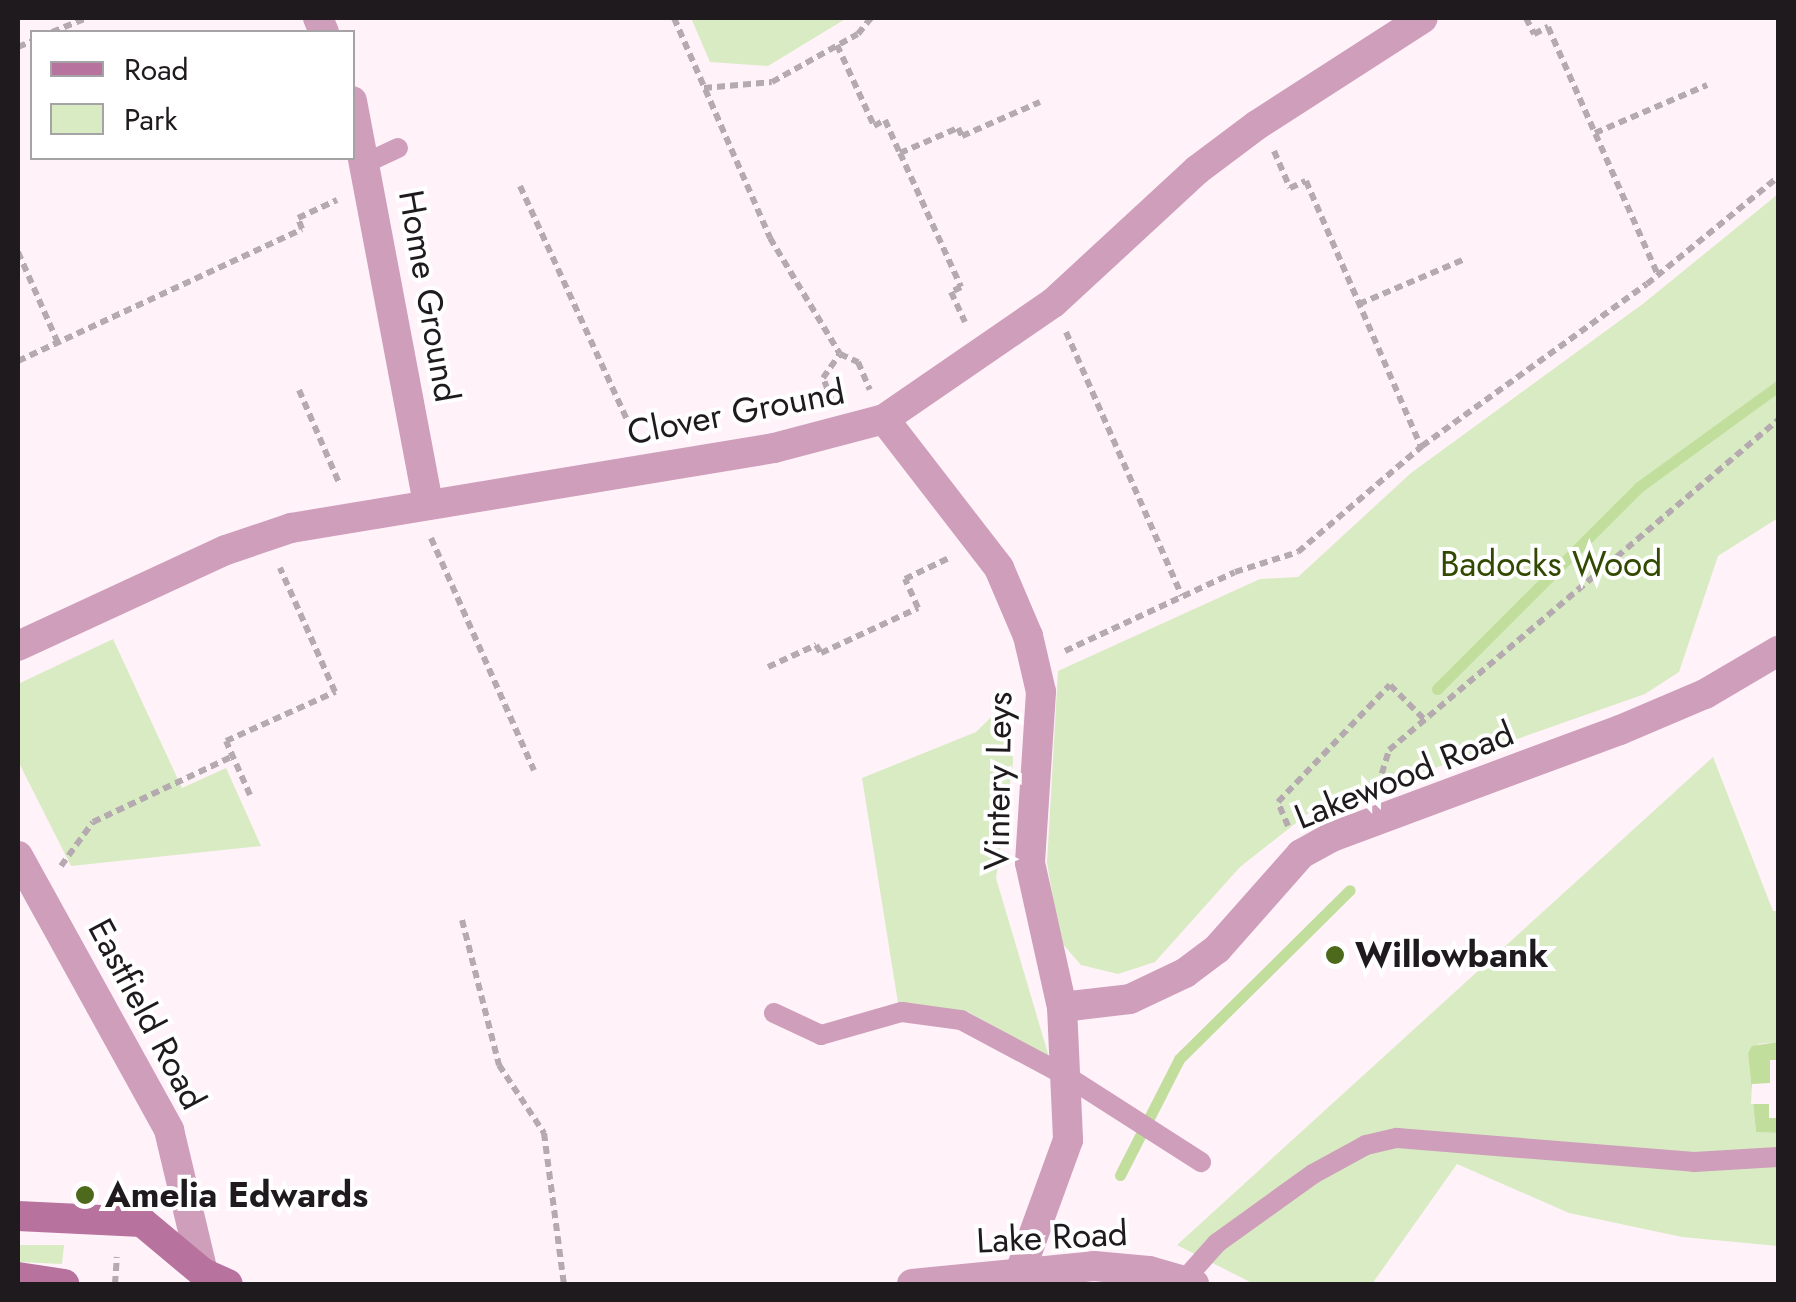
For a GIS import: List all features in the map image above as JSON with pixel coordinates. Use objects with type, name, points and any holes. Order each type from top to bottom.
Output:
[{"type":"main road","points":[[18,1216],[142,1222],[204,1282]]},
{"type":"main road","points":[[18,1278],[64,1284]]},
{"type":"street","name":"Clover Ground","points":[[18,646],[266,537],[354,518],[649,468],[884,419],[982,357],[1053,304],[1197,170],[1262,122],[1422,18]]},
{"type":"street","name":"Home Ground","points":[[355,115],[363,155],[372,258],[423,506]]},
{"type":"street","name":"Vintery Leys","points":[[884,419],[998,568],[1035,666],[1042,692],[1030,863],[1062,1007]]},
{"type":"street","name":"Lakewood Road","points":[[1062,1007],[1130,999],[1185,973],[1216,949],[1301,854],[1366,825],[1705,694],[1778,651]]},
{"type":"street","name":"Eastfield Road","points":[[18,856],[169,1130],[204,1282]]},
{"type":"street","points":[[1020,1272],[1068,1140],[1062,1007]]},
{"type":"street","name":"Lake Road","points":[[912,1284],[1094,1266],[1190,1282]]},
{"type":"lane","points":[[363,155],[398,148]]},
{"type":"lane","points":[[774,1013],[821,1035],[902,1012],[961,1020],[1068,1077],[1200,1162]]},
{"type":"lane","points":[[1190,1282],[1217,1243],[1313,1174],[1366,1145],[1397,1138],[1694,1162],[1778,1156]]},
{"type":"path","points":[[57,30],[86,18]]},
{"type":"path","points":[[674,18],[770,238],[840,354],[858,362],[884,419]]},
{"type":"path","points":[[704,88],[764,84],[837,46],[870,20],[880,18]]},
{"type":"path","points":[[1526,18],[1534,34],[1548,27],[1658,275]]},
{"type":"path","points":[[837,46],[874,126],[885,120],[962,287],[951,292],[982,357]]},
{"type":"path","points":[[1595,133],[1707,85]]},
{"type":"path","points":[[900,153],[1040,102]]},
{"type":"path","points":[[1262,122],[1290,188],[1306,182],[1421,447]]},
{"type":"path","points":[[18,361],[302,229],[298,218],[363,155]]},
{"type":"path","points":[[1035,666],[1182,596],[1298,552],[1421,447],[1658,275],[1778,176]]},
{"type":"path","points":[[520,186],[649,468]]},
{"type":"path","points":[[18,252],[58,343]]},
{"type":"path","points":[[1359,304],[1465,259]]},
{"type":"path","points":[[1053,304],[1182,596]]},
{"type":"path","points":[[840,354],[823,378],[844,430]]},
{"type":"path","points":[[299,390],[354,518]]},
{"type":"path","points":[[1366,825],[1389,750],[1427,722],[1778,420]]},
{"type":"path","points":[[423,506],[534,770]]},
{"type":"path","points":[[250,795],[226,741],[335,692],[266,537]]},
{"type":"path","points":[[768,667],[816,645],[821,653],[918,608],[904,580],[980,543]]},
{"type":"path","points":[[1301,854],[1278,802],[1390,685],[1427,722]]},
{"type":"path","points":[[35,883],[60,867],[93,822],[232,756]]},
{"type":"path","points":[[462,920],[499,1066],[544,1133],[564,1284]]},
{"type":"green space","points":[[691,18],[847,18],[768,66],[710,62]]},
{"type":"green space","name":"Badocks Wood","points":[[1778,194],[1778,518],[1718,556],[1679,672],[1645,694],[1310,812],[1240,867],[1155,962],[1118,974],[1081,965],[1060,941],[1047,863],[1058,671],[1260,579],[1298,577],[1411,473],[1644,303]]},
{"type":"green space","points":[[113,639],[182,788],[226,768],[261,846],[71,866],[18,761],[18,684]]},
{"type":"green space","points":[[1011,698],[1013,763],[996,878],[1049,1057],[968,1012],[898,1003],[862,778],[976,732]]},
{"type":"green space","points":[[1713,757],[1773,911],[1778,911],[1778,1042],[1759,1044],[1748,1053],[1756,1132],[1778,1133],[1778,1246],[1682,1237],[1569,1213],[1457,1164],[1372,1284],[1254,1284],[1177,1245]]},
{"type":"green space","points":[[18,1245],[64,1245],[62,1264],[18,1262]]},
{"type":"shaded area","points":[[1778,1042],[1778,1133],[1756,1132],[1748,1053],[1752,1046]]},
{"type":"pier","points":[[1770,1060],[1778,1060],[1778,1118],[1769,1118],[1769,1104],[1751,1104],[1752,1084],[1770,1083]]},
{"type":"waterway","points":[[1437,689],[1639,487],[1778,386]]},
{"type":"waterway","points":[[1120,1175],[1179,1059],[1350,890]]},
{"type":"place","name":"Willowbank","points":[[1335,955]]},
{"type":"place","name":"Amelia Edwards","points":[[85,1195]]}]
